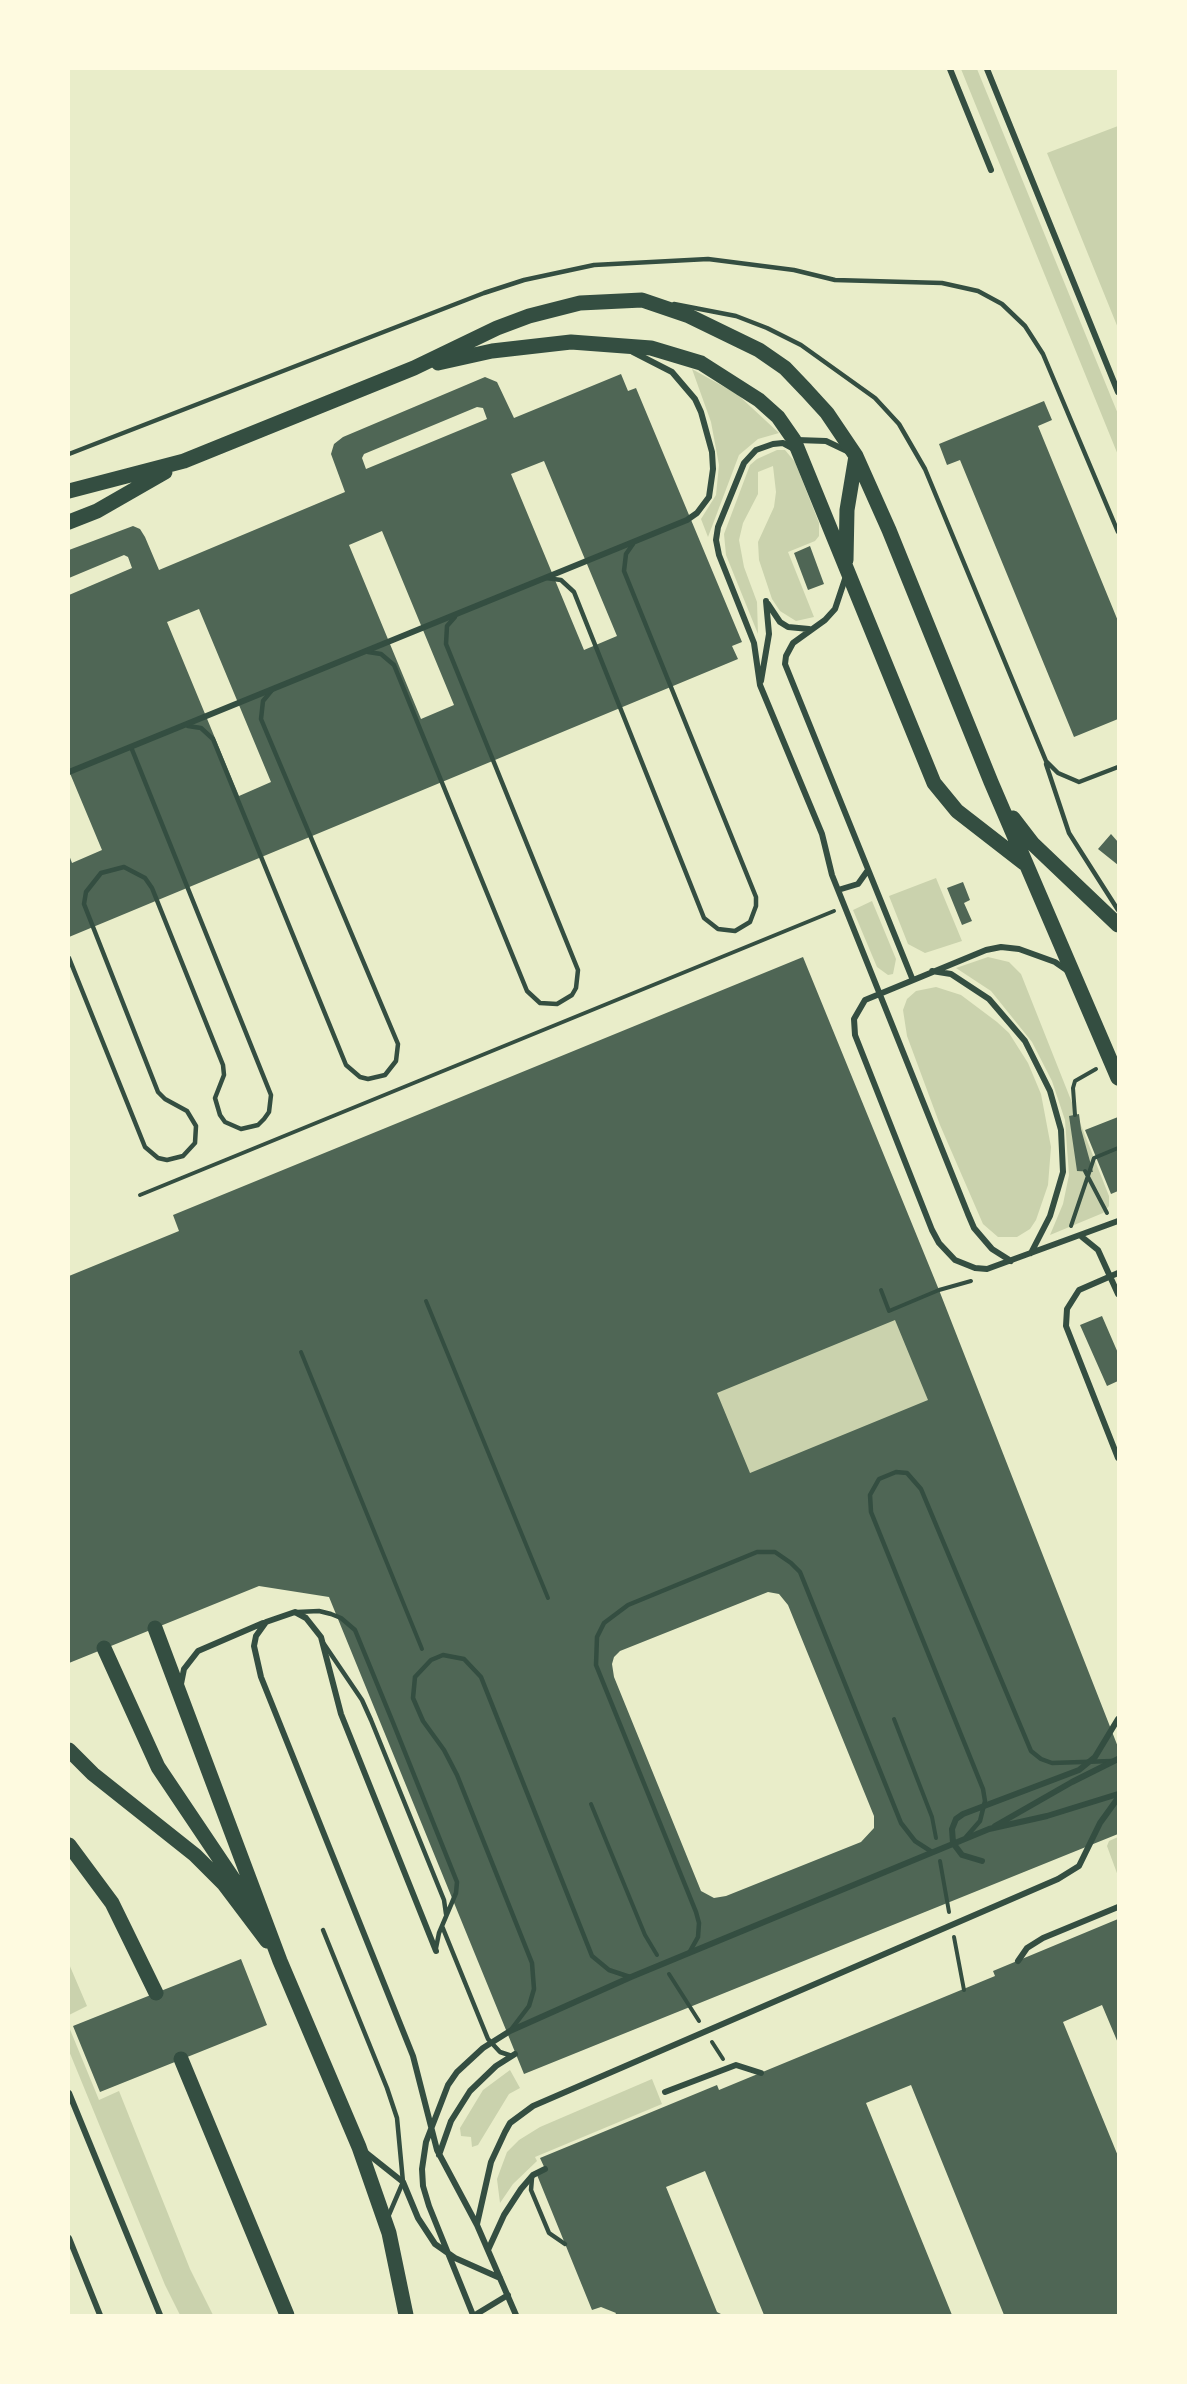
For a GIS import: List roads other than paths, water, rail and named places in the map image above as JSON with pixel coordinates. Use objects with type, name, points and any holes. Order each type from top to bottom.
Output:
[{"type":"main road","points":[[69,491],[184,460],[414,368],[497,328],[545,311],[580,303],[642,300],[689,316],[759,350],[776,362],[827,413],[856,456],[889,530],[991,782],[1118,1078]]},
{"type":"main road","points":[[414,368],[533,345],[571,342],[613,343],[651,348],[701,363],[759,400],[778,417],[797,447],[934,783],[957,811],[1027,865]]},
{"type":"main road","points":[[847,573],[846,520],[856,456]]},
{"type":"main road","points":[[69,522],[98,511],[184,460]]},
{"type":"main road","points":[[991,782],[1033,844],[1118,925]]},
{"type":"main road","points":[[155,1628],[280,1960],[359,2146],[386,2223],[397,2263],[406,2315]]},
{"type":"main road","points":[[104,1648],[158,1767],[237,1882],[280,1960]]},
{"type":"main road","points":[[69,1750],[93,1774],[195,1855],[247,1913],[280,1960]]},
{"type":"main road","points":[[69,1845],[112,1903],[156,1993]]},
{"type":"main road","points":[[181,2059],[286,2315]]},
{"type":"street","points":[[950,69],[991,170]]},
{"type":"street","points":[[987,69],[1118,392]]},
{"type":"street","points":[[69,772],[543,579],[697,513],[709,497],[712,452],[701,412],[684,384],[659,363],[613,343]]},
{"type":"street","points":[[778,442],[797,447],[826,441],[856,456]]},
{"type":"street","points":[[797,447],[778,442],[756,450],[744,463],[718,528],[716,540],[723,565],[754,643],[760,685],[822,834],[825,858],[974,1228],[992,1249],[1011,1261]]},
{"type":"street","points":[[847,573],[835,609],[825,620],[809,629],[788,650],[785,664],[912,978]]},
{"type":"street","points":[[760,685],[769,634],[766,601],[774,615],[788,627],[809,629]]},
{"type":"street","points":[[838,890],[858,884],[868,870]]},
{"type":"street","points":[[1077,980],[1055,962],[1019,949],[1002,947],[986,950],[931,970],[865,1000],[858,1007],[854,1019],[855,1035],[932,1230],[947,1252],[968,1266],[987,1269],[1082,1237],[1115,1223]]},
{"type":"street","points":[[931,970],[951,974],[989,999],[1025,1041],[1050,1090],[1060,1130],[1063,1172],[1050,1216],[1031,1254]]},
{"type":"street","points":[[1082,1237],[1098,1250],[1118,1294]]},
{"type":"street","points":[[1118,1273],[1079,1290],[1072,1298],[1066,1326],[1118,1458]]},
{"type":"street","points":[[180,1694],[184,1669],[198,1651],[294,1612],[315,1628],[322,1642],[341,1714],[436,1951]]},
{"type":"street","points":[[266,1622],[256,1636],[254,1646],[261,1677],[413,2056],[439,2156],[477,2225],[516,2315]]},
{"type":"street","points":[[982,1861],[962,1856],[953,1843],[952,1829],[956,1819],[963,1814],[1079,1770],[1095,1757],[1118,1719]]},
{"type":"street","points":[[508,2295],[474,2315],[426,2196],[422,2169],[424,2151],[434,2118],[457,2072],[483,2048],[510,2031],[631,1977],[688,1956],[989,1829],[1116,1760]]},
{"type":"street","points":[[477,2225],[491,2162],[505,2132],[510,2123],[533,2106],[1058,1880],[1079,1866],[1100,1823],[1118,1796]]},
{"type":"street","points":[[989,1829],[1118,1796]]},
{"type":"street","points":[[1018,1961],[1027,1948],[1043,1938],[1118,1907]]},
{"type":"street","points":[[439,2156],[444,2138],[459,2105],[483,2077],[514,2055]]},
{"type":"street","points":[[664,2092],[736,2065],[761,2073]]},
{"type":"street","points":[[69,2093],[160,2315]]},
{"type":"street","points":[[359,2146],[403,2182],[418,2218],[435,2244],[455,2258],[500,2278]]},
{"type":"street","points":[[488,2250],[504,2215],[533,2175],[545,2169]]},
{"type":"street","points":[[69,2238],[100,2315]]},
{"type":"lane","points":[[69,454],[484,293],[556,271],[604,264],[675,259],[740,262],[835,280],[942,283],[978,291],[1002,304],[1025,326],[1043,354],[1118,532]]},
{"type":"lane","points":[[642,300],[701,308],[736,316],[767,328],[801,345],[854,382],[874,398],[899,424],[924,469],[1046,761],[1069,833],[1118,910]]},
{"type":"lane","points":[[543,579],[561,580],[574,592],[705,918],[718,929],[735,931],[750,922],[756,906],[756,897],[624,571],[626,554],[637,540]]},
{"type":"lane","points":[[364,652],[381,654],[394,665],[527,991],[540,1003],[557,1004],[572,995],[576,988],[578,970],[446,644],[447,626],[459,613]]},
{"type":"lane","points":[[183,726],[201,728],[213,739],[346,1065],[360,1077],[377,1078],[385,1074],[396,1061],[398,1044],[261,719],[263,702],[274,688]]},
{"type":"lane","points":[[69,958],[145,1147],[158,1158],[167,1160],[183,1156],[195,1143],[196,1126],[187,1111],[165,1099],[158,1092],[84,904],[86,892],[101,873],[124,867],[145,878],[152,888],[223,1065],[224,1075],[215,1098],[220,1115],[225,1122],[241,1129],[258,1125],[264,1119],[269,1112],[271,1095],[131,747]]},
{"type":"lane","points":[[1046,761],[1058,773],[1079,782],[1118,767]]},
{"type":"lane","points":[[962,1840],[980,1821],[985,1801],[983,1789],[871,1512],[870,1495],[879,1479],[896,1472],[907,1473],[921,1489],[1031,1751],[1041,1759],[1053,1763],[1116,1760]]},
{"type":"lane","points":[[688,1956],[698,1937],[699,1923],[696,1912],[596,1665],[597,1637],[604,1623],[628,1605],[757,1552],[775,1552],[792,1563],[800,1572],[902,1823],[915,1841],[935,1852]]},
{"type":"lane","points":[[294,1612],[325,1612],[341,1618],[355,1630],[457,1882],[456,1893],[442,1926],[436,1951]]},
{"type":"lane","points":[[322,1642],[362,1700],[371,1720],[444,1900],[445,1918]]},
{"type":"lane","points":[[510,2031],[529,2006],[534,1989],[532,1963],[457,1775],[444,1750],[423,1721],[414,1698],[415,1677],[431,1660],[443,1655],[464,1659],[481,1677],[592,1956],[609,1970],[631,1977]]},
{"type":"lane","points":[[442,1926],[488,2040],[500,2052],[514,2055]]},
{"type":"lane","points":[[323,1930],[397,2118],[403,2182],[386,2223]]},
{"type":"lane","points":[[533,2175],[531,2190],[549,2233],[565,2244]]}]
